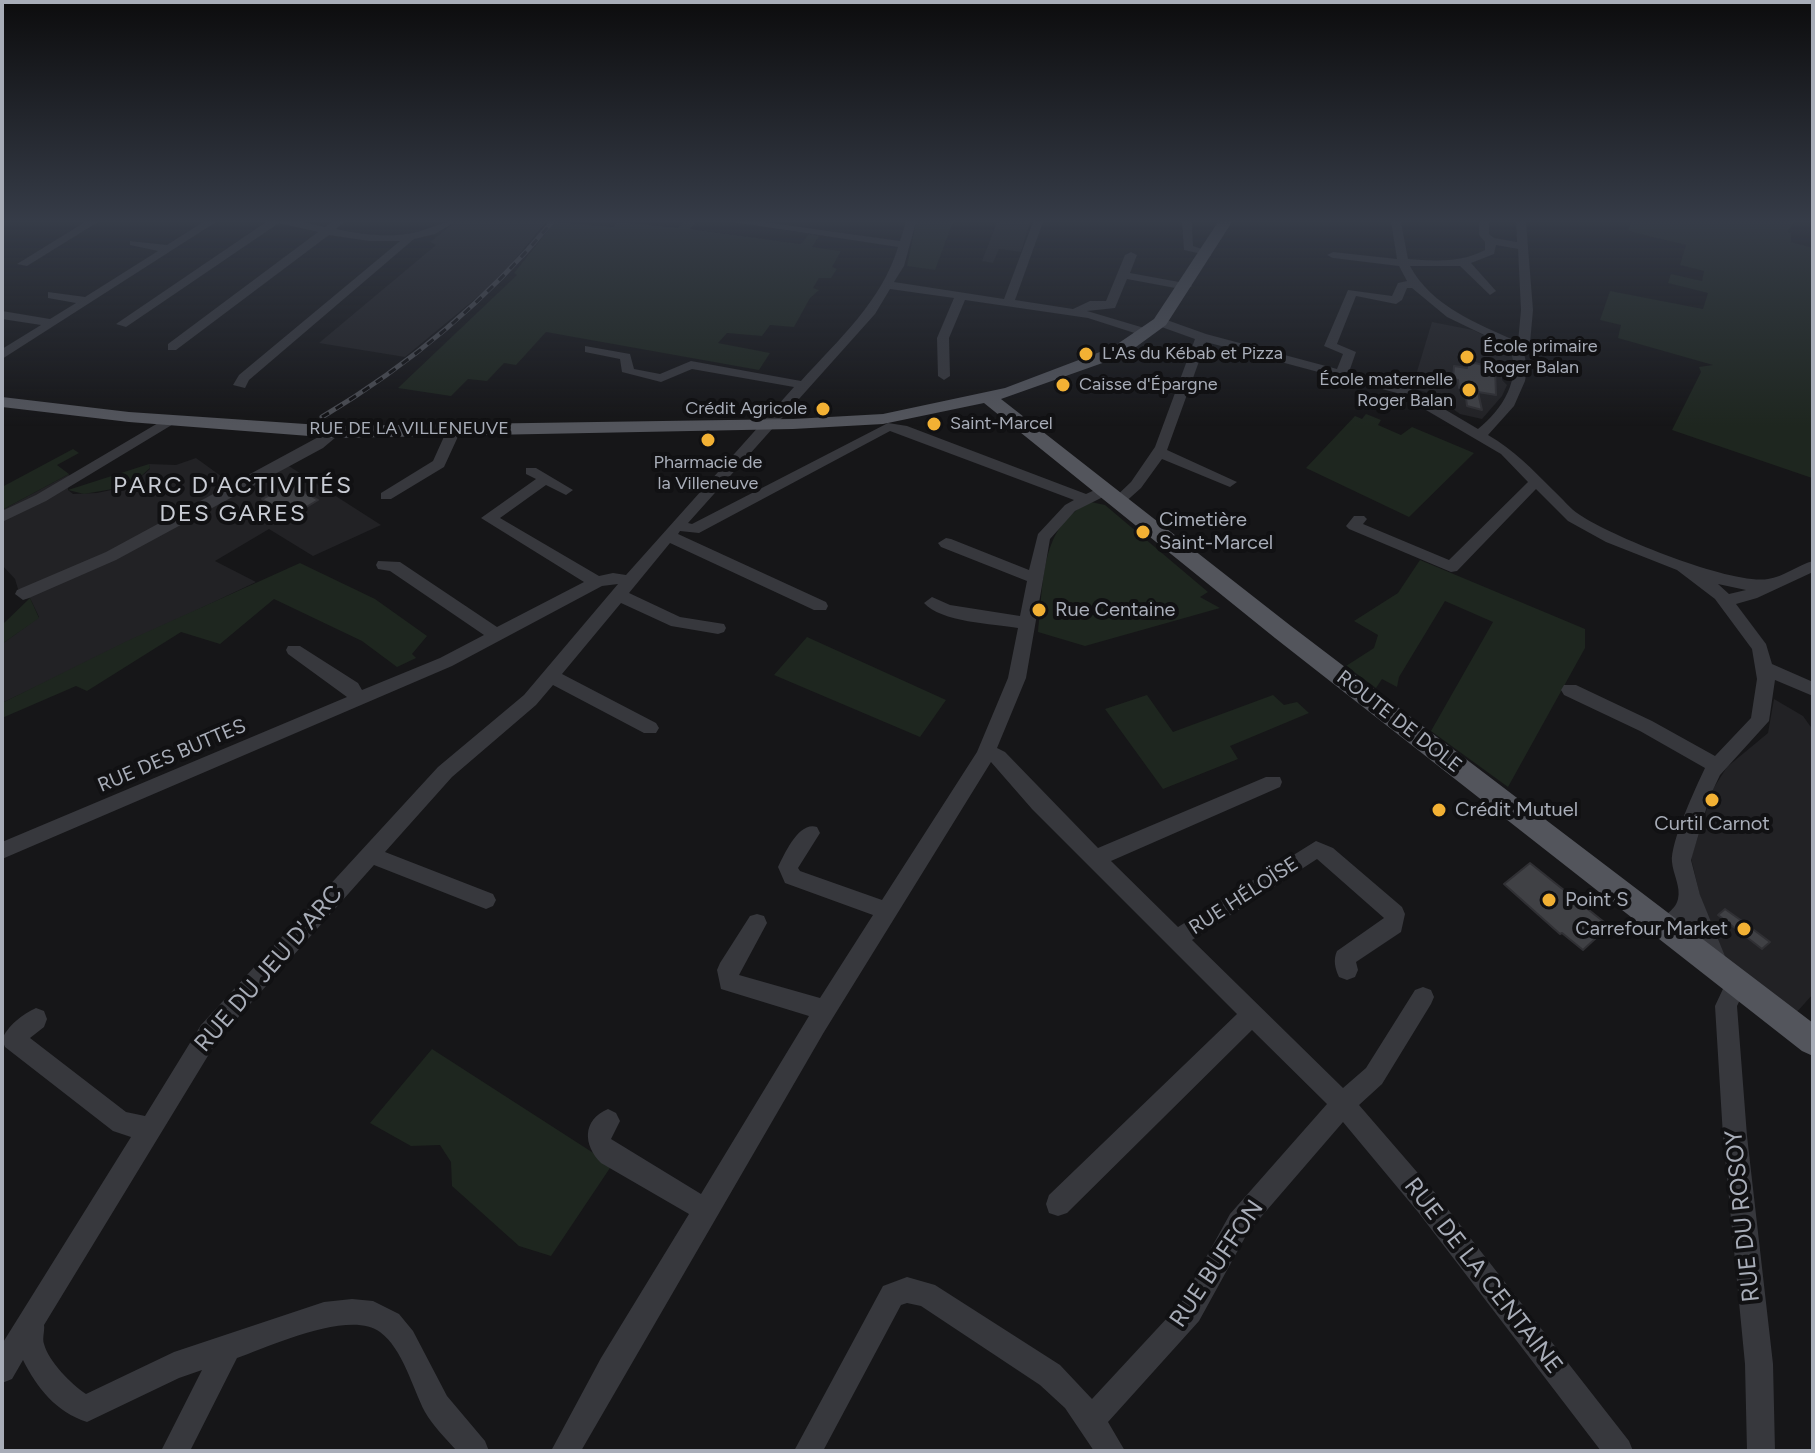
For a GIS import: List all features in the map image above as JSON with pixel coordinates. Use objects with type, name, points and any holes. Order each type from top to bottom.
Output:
[{"type":"main road","points":[[1153,327],[1183,290]]},
{"type":"main road","name":"RUE DE LA VILLENEUVE","points":[[2,402],[170,420],[335,432],[872,421],[989,398],[1028,385],[1109,355],[1153,327]]},
{"type":"main road","points":[[1028,385],[1017,405],[1031,432]]},
{"type":"main road","name":"ROUTE DE DOLE","points":[[989,398],[1102,497],[1813,1041]]},
{"type":"street","points":[[2,355],[105,290]]},
{"type":"street","points":[[122,324],[173,290]]},
{"type":"street","points":[[172,347],[249,290]]},
{"type":"street","points":[[240,385],[244,378],[349,290]]},
{"type":"street","name":"RUE DU JEU D'ARC","points":[[2,1369],[209,1033],[463,753],[530,700],[673,531],[871,311],[885,290]]},
{"type":"street","points":[[920,290],[1077,313],[1202,337],[1402,390],[1506,451],[1573,518],[1694,573],[1740,584],[1770,584]]},
{"type":"street","points":[[1008,303],[1013,290]]},
{"type":"street","points":[[1077,313],[1083,306],[1111,305],[1117,290]]},
{"type":"street","points":[[1342,372],[1350,352],[1330,346],[1352,292],[1396,300],[1400,290]]},
{"type":"street","points":[[1423,290],[1457,320],[1514,345],[1519,352],[1521,363],[1514,391],[1496,423],[1481,434]]},
{"type":"street","points":[[1519,352],[1524,346],[1528,321],[1526,290]]},
{"type":"street","points":[[52,295],[87,301]]},
{"type":"street","points":[[944,376],[943,338],[961,296]]},
{"type":"street","points":[[2,315],[52,323]]},
{"type":"street","points":[[565,1451],[825,1010],[987,751],[1017,678],[1039,551],[1049,528],[1102,497],[1141,484],[1161,453],[1184,376],[1202,337]]},
{"type":"street","points":[[589,349],[626,357],[628,372],[661,378],[691,365],[803,385]]},
{"type":"street","points":[[2,517],[41,498],[170,420]]},
{"type":"street","points":[[820,606],[679,544],[673,531],[694,529],[888,427],[1102,497]]},
{"type":"street","points":[[386,496],[439,464],[454,430]]},
{"type":"street","points":[[23,594],[170,526],[318,445],[335,432]]},
{"type":"street","points":[[1161,453],[1230,482]]},
{"type":"street","points":[[531,471],[566,490]]},
{"type":"street","points":[[546,479],[489,518],[597,582]]},
{"type":"street","points":[[1359,519],[1354,526],[1451,567],[1531,486],[1538,483]]},
{"type":"street","points":[[954,541],[1034,578]]},
{"type":"street","points":[[384,565],[394,566],[498,636]]},
{"type":"street","points":[[1726,601],[1813,566]]},
{"type":"street","points":[[1694,573],[1726,601],[1760,648],[1766,669],[1760,721],[1717,766],[1701,796],[1681,860],[1690,895],[1728,977]]},
{"type":"street","name":"RUE DES BUTTES","points":[[2,851],[358,700],[498,636],[597,582],[613,578],[625,588]]},
{"type":"street","points":[[625,588],[677,622],[718,628]]},
{"type":"street","points":[[932,603],[946,610],[1026,623]]},
{"type":"street","points":[[294,650],[352,688],[358,700]]},
{"type":"street","points":[[1766,669],[1813,689]]},
{"type":"street","points":[[551,676],[650,728]]},
{"type":"street","points":[[1570,690],[1646,726],[1717,766]]},
{"type":"street","name":"RUE DE LA CENTAINE","points":[[987,751],[998,757],[1343,1104],[1427,1203],[1619,1451]]},
{"type":"street","points":[[1096,858],[1273,782]]},
{"type":"street","points":[[810,833],[788,867],[792,877],[887,911]]},
{"type":"street","name":"RUE HÉLOÏSE","points":[[1178,938],[1316,849],[1395,914],[1394,925],[1345,958],[1347,970]]},
{"type":"street","points":[[369,854],[486,900]]},
{"type":"street","points":[[1666,927],[1684,913],[1690,895]]},
{"type":"street","points":[[757,923],[728,970],[729,982],[825,1010]]},
{"type":"street","name":"RUE DU ROSOY","points":[[1728,977],[1726,1006],[1735,1136],[1759,1364],[1761,1451]]},
{"type":"street","points":[[1343,1104],[1374,1076],[1423,997]]},
{"type":"street","points":[[1058,1204],[1253,1014]]},
{"type":"street","points":[[36,1019],[13,1039],[121,1123],[151,1129]]},
{"type":"street","name":"RUE BUFFON","points":[[1090,1422],[1190,1312],[1239,1223],[1343,1104]]},
{"type":"street","points":[[608,1121],[598,1134],[600,1145],[705,1210]]},
{"type":"street","points":[[808,1451],[892,1295],[907,1290],[926,1294],[1050,1375],[1075,1398],[1111,1451]]},
{"type":"street","points":[[32,1324],[30,1345],[66,1399],[75,1407],[87,1408],[174,1366],[324,1315],[373,1314],[390,1323],[404,1340],[437,1406],[475,1451]]},
{"type":"street","points":[[175,1451],[228,1347]]},
{"type":"shaded area","points":[[383,290],[486,290],[405,357],[319,343]]},
{"type":"shaded area","points":[[501,290],[819,290],[810,298],[794,327],[770,325],[762,336],[727,333],[718,343],[770,353],[759,370],[546,332],[516,365],[504,363],[487,381],[468,379],[451,396],[398,388]]},
{"type":"shaded area","points":[[1695,290],[1813,290],[1812,478],[1672,430],[1701,372],[1699,367],[1713,365],[1618,338],[1621,325],[1600,320],[1610,291],[1703,309],[1708,293]]},
{"type":"shaded area","points":[[1432,322],[1473,330],[1513,353],[1513,365],[1503,374],[1502,380],[1507,385],[1502,396],[1482,419],[1460,414],[1432,394],[1412,388]]},
{"type":"shaded area","points":[[1366,414],[1381,420],[1378,425],[1401,435],[1412,427],[1474,453],[1409,517],[1306,468],[1355,416],[1362,419]]},
{"type":"shaded area","points":[[73,449],[79,453],[57,465],[69,474],[2,510],[2,487]]},
{"type":"shaded area","points":[[196,458],[236,487],[281,461],[381,525],[313,556],[269,529],[215,561],[256,582],[2,703],[2,644],[39,617],[30,598],[18,589],[15,579],[2,565],[2,510],[69,474],[68,490],[73,494],[97,493],[130,486],[150,469],[149,464],[176,465]]},
{"type":"shaded area","points":[[149,464],[150,468],[130,486],[84,494],[68,490]]},
{"type":"shaded area","points":[[1091,502],[1105,505],[1208,592],[1200,597],[1220,608],[1085,646],[1038,632],[1044,575],[1053,540],[1074,512]]},
{"type":"shaded area","points":[[1420,560],[1585,629],[1585,648],[1508,787],[1431,731],[1493,622],[1445,601],[1399,677],[1397,687],[1382,679],[1376,688],[1346,666],[1374,648],[1378,635],[1354,621],[1398,593]]},
{"type":"shaded area","points":[[300,563],[375,599],[427,636],[412,654],[416,658],[397,667],[362,641],[274,599],[220,644],[181,632],[87,691],[76,686],[2,718],[2,703],[127,641]]},
{"type":"shaded area","points":[[30,598],[39,618],[2,644],[2,625]]},
{"type":"shaded area","points":[[807,637],[946,700],[920,737],[774,675]]},
{"type":"shaded area","points":[[1147,695],[1173,732],[1273,695],[1284,705],[1297,702],[1309,713],[1230,746],[1238,759],[1163,789],[1105,709]]},
{"type":"shaded area","points":[[1774,699],[1803,716],[1813,730],[1813,994],[1796,1013],[1725,960],[1709,934],[1691,858],[1709,802],[1713,803],[1713,789],[1727,767],[1768,733]]},
{"type":"shaded area","points":[[432,1049],[612,1165],[551,1256],[519,1246],[452,1186],[451,1162],[440,1145],[411,1146],[370,1123]]},
{"type":"building","points":[[1467,364],[1495,368],[1496,395],[1478,392],[1482,410],[1467,406],[1465,389],[1459,388],[1458,380],[1453,379],[1454,366],[1467,368]]},
{"type":"building","points":[[291,484],[318,500],[290,517],[262,499]]},
{"type":"building","name":"Point S","points":[[1530,863],[1609,926],[1583,950],[1560,934],[1504,884]]},
{"type":"building","name":"Carrefour Market","points":[[1725,909],[1770,942],[1762,949],[1718,915]]},
{"type":"railway","points":[[322,417],[416,353],[489,290]]},
{"type":"place","name":"L'As du Kébab et Pizza","points":[[1086,354]]},
{"type":"place","name":"École primaire Roger Balan","points":[[1467,357]]},
{"type":"place","name":"Caisse d'Épargne","points":[[1063,385]]},
{"type":"place","name":"École maternelle Roger Balan","points":[[1469,390]]},
{"type":"place","name":"Crédit Agricole","points":[[823,409]]},
{"type":"place","name":"Saint-Marcel","points":[[934,424]]},
{"type":"place","name":"Pharmacie de la Villeneuve","points":[[708,440]]},
{"type":"place","name":"Cimetière Saint-Marcel","points":[[1143,532]]},
{"type":"place","name":"Rue Centaine","points":[[1039,610]]},
{"type":"place","name":"Curtil Carnot","points":[[1712,800]]},
{"type":"place","name":"Crédit Mutuel","points":[[1439,810]]},
{"type":"place","name":"Point S","points":[[1549,900]]},
{"type":"place","name":"Carrefour Market","points":[[1744,929]]},
{"type":"district","name":"PARC D'ACTIVITÉS DES GARES","points":[[233,500]]}]
